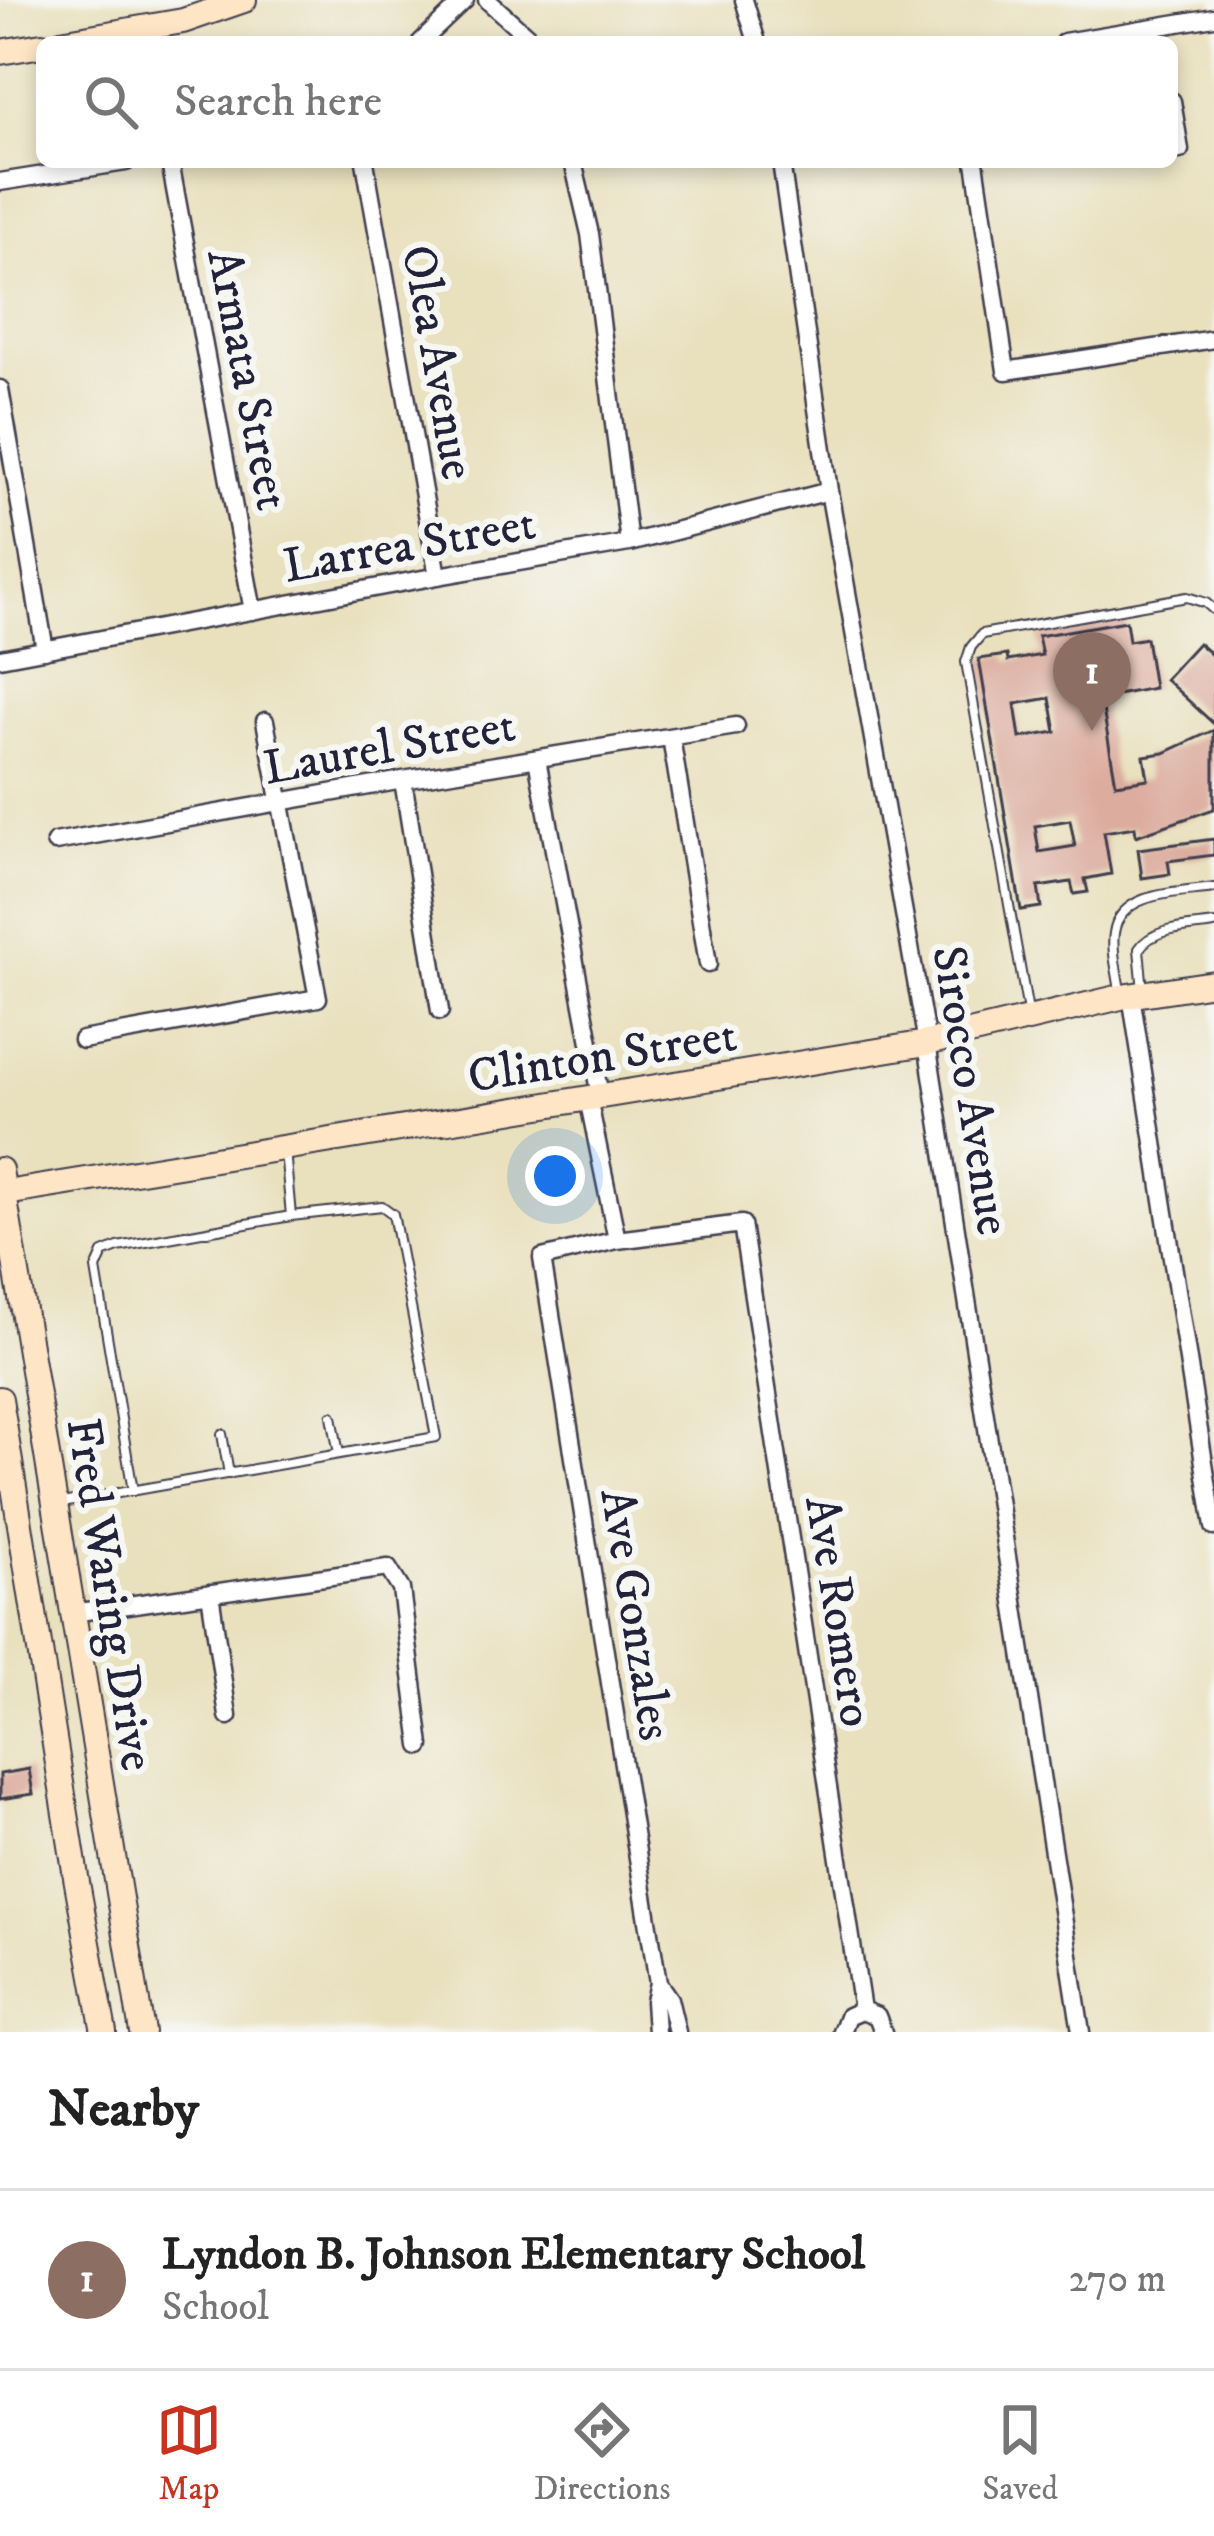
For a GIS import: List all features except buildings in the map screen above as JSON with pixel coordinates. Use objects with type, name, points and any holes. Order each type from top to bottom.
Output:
[{"type":"main road","points":[[142,36],[244,0]]},
{"type":"main road","points":[[0,52],[36,46]]},
{"type":"main road","name":"Clinton Street","points":[[1,1186],[285,1149],[927,1042],[1132,995],[1214,983]]},
{"type":"main road","name":"Fred Waring Drive","points":[[1,1186],[142,2032]]},
{"type":"main road","name":"Fred Waring Drive","points":[[0,1400],[104,2032]]},
{"type":"main road","points":[[73,1853],[110,1847]]},
{"type":"street","points":[[427,36],[465,0]]},
{"type":"street","points":[[488,0],[527,36]]},
{"type":"street","points":[[744,0],[755,36]]},
{"type":"street","points":[[1161,34],[1214,17]]},
{"type":"street","points":[[1178,138],[1180,150]]},
{"type":"street","points":[[0,182],[88,168]]},
{"type":"street","name":"Armata Street","points":[[171,168],[254,610]]},
{"type":"street","name":"Olea Avenue","points":[[366,168],[438,575]]},
{"type":"street","points":[[574,168],[590,234],[629,543]]},
{"type":"street","name":"Sirocco Avenue","points":[[782,168],[829,491],[927,1042],[1081,2032]]},
{"type":"street","points":[[976,168],[1006,371],[1214,339]]},
{"type":"street","points":[[0,389],[45,650]]},
{"type":"street","name":"Larrea Street","points":[[0,658],[629,543],[829,491]]},
{"type":"street","points":[[82,1040],[318,998],[265,721]]},
{"type":"street","name":"Laurel Street","points":[[55,842],[736,726]]},
{"type":"street","points":[[671,736],[708,964]]},
{"type":"street","points":[[537,759],[617,1240]]},
{"type":"street","points":[[403,780],[440,1011]]},
{"type":"street","points":[[1132,995],[1214,1527]]},
{"type":"street","name":"Ave Romero","points":[[617,1240],[742,1224],[862,2010]]},
{"type":"street","name":"Ave Gonzales","points":[[617,1240],[542,1258],[658,1983],[653,2001],[656,2032]]},
{"type":"street","points":[[72,1613],[388,1568],[401,1589],[421,1747]]},
{"type":"street","points":[[210,1593],[228,1716]]},
{"type":"street","name":"Ave Gonzales","points":[[658,1983],[669,1999],[677,2032]]},
{"type":"street","points":[[832,2032],[842,2031],[848,2016],[862,2010],[877,2016],[883,2032]]},
{"type":"lane","points":[[1029,1020],[966,662],[970,646],[982,634],[1186,597],[1214,610]]},
{"type":"lane","points":[[1132,995],[1113,939],[1120,915],[1143,899],[1214,888]]},
{"type":"lane","points":[[1132,995],[1141,942],[1160,933],[1214,924]]},
{"type":"lane","points":[[285,1149],[291,1216]]},
{"type":"lane","points":[[54,1504],[133,1491],[229,1474],[436,1436],[393,1214],[382,1206],[291,1216],[103,1253],[96,1269],[133,1491]]},
{"type":"lane","points":[[332,1416],[339,1454]]},
{"type":"lane","points":[[222,1434],[229,1474]]},
{"type":"place","name":"Lyndon B. Johnson Elementary School","points":[[1092,731]]}]
